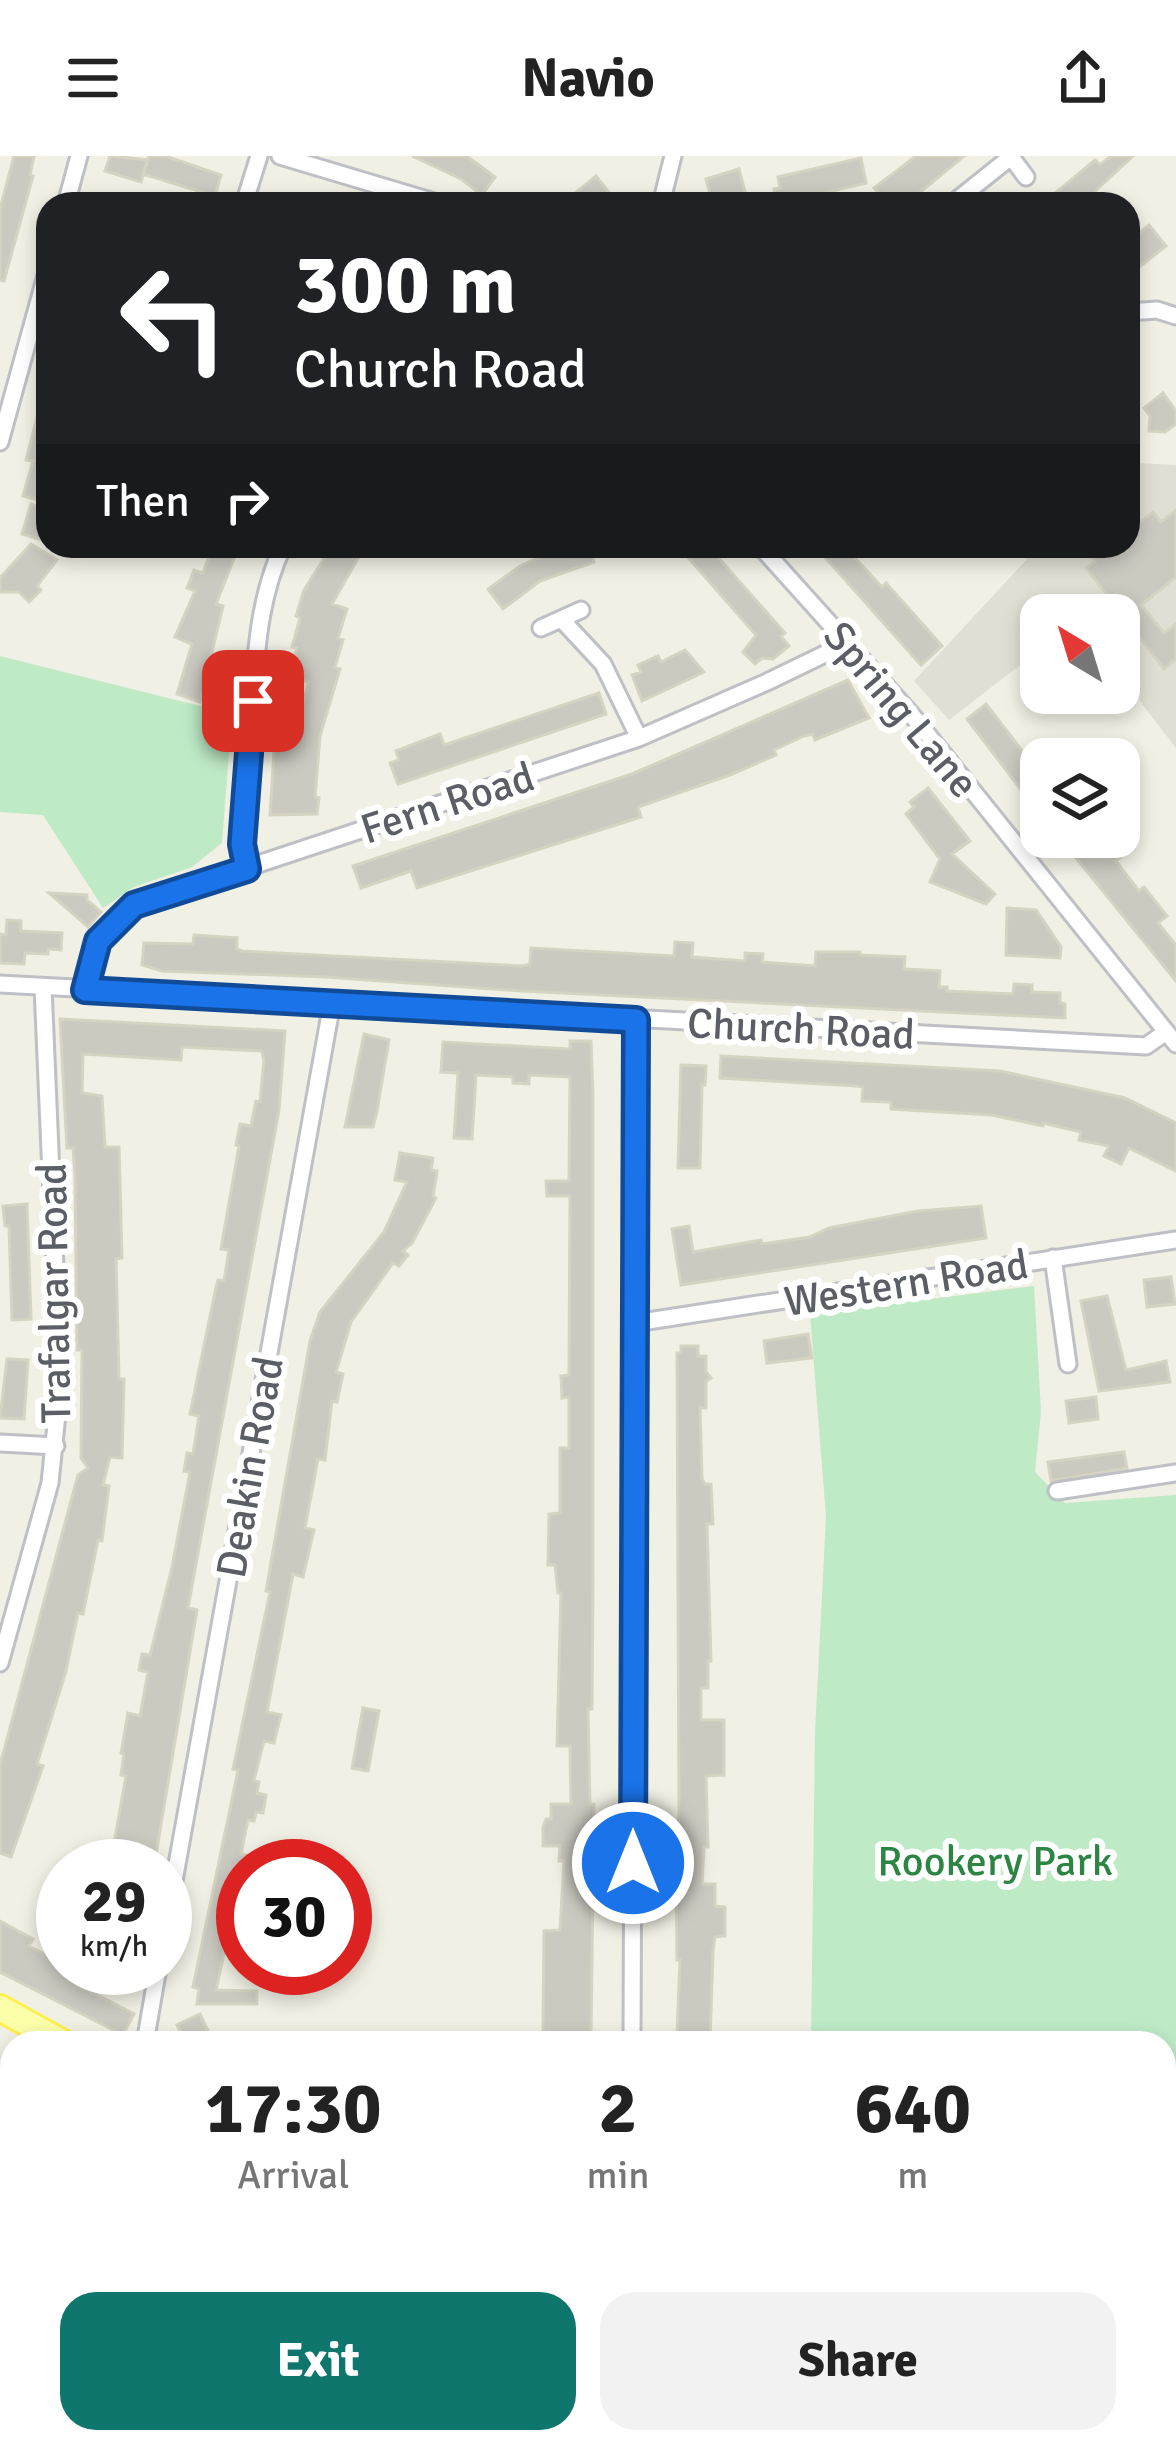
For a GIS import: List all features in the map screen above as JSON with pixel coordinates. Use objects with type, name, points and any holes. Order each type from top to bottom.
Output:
[{"type":"main road","points":[[0,2008],[41,2031]]},
{"type":"street","points":[[69,192],[79,156]]},
{"type":"street","points":[[248,192],[259,156]]},
{"type":"street","points":[[280,156],[401,192]]},
{"type":"street","points":[[663,192],[673,156]]},
{"type":"street","points":[[967,192],[1012,156],[1026,177]]},
{"type":"street","points":[[1140,311],[1176,316]]},
{"type":"street","points":[[0,442],[36,312]]},
{"type":"street","points":[[247,869],[242,844],[245,782],[260,621],[277,558]]},
{"type":"street","name":"Spring Lane","points":[[771,558],[911,714],[1171,1038]]},
{"type":"street","points":[[541,628],[580,610]]},
{"type":"street","points":[[563,620],[603,664],[639,738]]},
{"type":"street","name":"Fern Road","points":[[85,990],[98,941],[134,905],[639,738],[767,682],[831,651],[844,639]]},
{"type":"street","name":"Church Road","points":[[0,983],[1146,1046],[1171,1038]]},
{"type":"street","name":"Trafalgar Road","points":[[0,1663],[50,1483],[60,1385],[43,987]]},
{"type":"street","name":"Deakin Road","points":[[182,1839],[332,1003]]},
{"type":"street","points":[[632,2031],[636,1020]]},
{"type":"street","name":"Western Road","points":[[635,1323],[1176,1240]]},
{"type":"street","points":[[1053,1258],[1068,1364]]},
{"type":"street","points":[[0,1443],[56,1446]]},
{"type":"street","points":[[1057,1491],[1176,1473]]},
{"type":"street","points":[[147,2031],[153,1995]]},
{"type":"shaded area","points":[[1140,463],[1176,465],[1176,748],[1140,701],[1140,594],[1020,594],[1020,665],[949,720],[914,681],[1028,558],[1140,558]]},
{"type":"green space","points":[[0,656],[232,714],[222,843],[192,867],[134,887],[103,908],[43,815],[0,812]]},
{"type":"green space","name":"Rookery Park","points":[[1034,1286],[1041,1412],[1035,1472],[1065,1503],[1176,1495],[1176,2031],[811,2031],[815,1732],[826,1517],[810,1314]]},
{"type":"building","points":[[14,156],[34,156],[33,176],[4,281],[0,280],[0,209]]},
{"type":"building","points":[[110,156],[148,160],[141,182],[105,171]]},
{"type":"building","points":[[149,156],[165,156],[221,175],[216,192],[202,192],[143,174]]},
{"type":"building","points":[[412,156],[467,156],[495,177],[484,192]]},
{"type":"building","points":[[916,156],[964,156],[920,192],[877,192],[874,188]]},
{"type":"building","points":[[1111,156],[1133,156],[1094,192],[1056,192],[1095,160],[1100,165]]},
{"type":"building","points":[[861,158],[866,183],[828,192],[775,192],[780,188],[778,177]]},
{"type":"building","points":[[739,169],[745,192],[710,192],[706,179]]},
{"type":"building","points":[[596,176],[609,192],[577,192]]},
{"type":"building","points":[[1149,225],[1166,246],[1140,267],[1140,232]]},
{"type":"building","points":[[1163,393],[1176,411],[1176,424],[1165,432],[1149,431],[1150,416],[1144,408]]},
{"type":"building","points":[[36,422],[36,500],[23,496],[33,461],[26,460]]},
{"type":"building","points":[[31,504],[36,505],[36,538],[22,534]]},
{"type":"building","points":[[1176,510],[1176,577],[1141,605],[1164,633],[1176,624],[1176,659],[1164,669],[1140,637],[1140,594],[1106,594],[1086,568],[1095,561],[1092,558],[1140,558],[1140,522],[1153,512],[1161,522]]},
{"type":"building","points":[[31,544],[36,547],[36,558],[57,560],[29,602],[19,592],[0,592],[0,578]]},
{"type":"building","points":[[209,558],[234,558],[216,604],[223,606],[200,702],[177,694],[192,644],[175,637],[195,591],[187,588],[194,570],[203,573]]},
{"type":"building","points":[[324,558],[358,558],[332,604],[347,609],[338,638],[343,640],[335,667],[340,669],[320,736],[317,814],[270,815],[276,722],[297,724],[309,682],[289,676],[304,590]]},
{"type":"building","points":[[538,558],[592,558],[594,562],[540,581],[503,609],[488,589]]},
{"type":"building","points":[[689,558],[719,558],[785,633],[781,636],[789,646],[773,659],[762,658],[755,664],[743,652],[756,635]]},
{"type":"building","points":[[826,558],[855,558],[882,587],[886,583],[942,646],[921,665]]},
{"type":"building","points":[[685,650],[704,672],[642,701],[632,675],[641,672],[638,665],[658,656],[661,662]]},
{"type":"building","points":[[848,680],[869,718],[815,740],[813,734],[804,736],[774,750],[776,755],[730,775],[638,807],[641,817],[417,888],[411,871],[361,888],[353,866],[632,774]]},
{"type":"building","points":[[599,693],[606,714],[398,784],[390,763],[399,760],[396,751],[440,734],[444,745]]},
{"type":"building","points":[[986,704],[1020,748],[1020,788],[967,719]]},
{"type":"building","points":[[928,788],[970,841],[952,854],[995,894],[986,904],[930,882],[940,859],[906,814],[914,807],[910,802]]},
{"type":"building","points":[[1076,858],[1120,858],[1116,861],[1139,891],[1144,887],[1167,916],[1158,923],[1176,945],[1176,981]]},
{"type":"building","points":[[49,893],[87,895],[101,912],[88,927]]},
{"type":"building","points":[[1007,908],[1036,910],[1061,947],[1060,958],[1006,955]]},
{"type":"building","points":[[7,920],[21,921],[21,931],[62,933],[61,950],[25,953],[24,964],[0,963],[0,934],[6,935]]},
{"type":"building","points":[[194,935],[237,938],[237,949],[242,951],[523,966],[530,964],[531,948],[674,956],[675,942],[693,943],[692,957],[745,961],[745,953],[763,954],[762,962],[815,966],[816,952],[860,952],[905,957],[904,969],[940,971],[939,987],[947,991],[1013,994],[1014,984],[1032,985],[1032,992],[1060,993],[1065,1018],[162,971],[142,965],[144,943],[193,944]]},
{"type":"building","points":[[60,1019],[285,1031],[279,1110],[188,1608],[197,1610],[159,1839],[115,1839],[126,1776],[121,1775],[121,1753],[128,1713],[140,1716],[148,1672],[139,1670],[142,1654],[150,1655],[172,1567],[190,1472],[184,1471],[187,1453],[193,1454],[199,1416],[190,1414],[216,1287],[218,1280],[224,1281],[229,1250],[221,1249],[236,1145],[240,1124],[251,1126],[256,1101],[260,1102],[264,1061],[262,1051],[182,1047],[181,1060],[83,1054],[82,1093],[102,1096],[105,1147],[119,1147],[122,1258],[116,1259],[119,1379],[124,1379],[122,1458],[110,1457],[103,1485],[109,1486],[102,1541],[98,1540],[83,1614],[78,1613],[66,1671],[37,1764],[43,1766],[11,1857],[0,1853],[0,1765],[78,1475],[88,1468],[81,1458],[75,1176],[73,1148],[67,1148]]},
{"type":"building","points":[[364,1034],[389,1040],[377,1111],[373,1127],[345,1127]]},
{"type":"building","points":[[570,1041],[591,1041],[591,2031],[543,2031],[544,1931],[560,1930],[564,1861],[559,1861],[560,1846],[543,1846],[543,1827],[551,1819],[551,1804],[571,1804],[570,1746],[557,1746],[561,1593],[555,1565],[548,1565],[549,1514],[560,1513],[560,1448],[569,1448],[569,1397],[562,1398],[561,1376],[569,1375],[570,1196],[547,1196],[546,1181],[569,1181],[570,1077],[529,1075],[529,1084],[513,1083],[513,1077],[476,1075],[472,1139],[454,1138],[458,1073],[441,1072],[443,1042],[570,1049]]},
{"type":"building","points":[[721,1056],[1000,1071],[1125,1098],[1176,1123],[1176,1171],[1129,1148],[1121,1164],[1104,1156],[1109,1146],[1079,1140],[1081,1132],[1043,1123],[891,1109],[891,1102],[862,1101],[863,1087],[857,1086],[720,1078]]},
{"type":"building","points":[[681,1065],[706,1066],[700,1168],[678,1168]]},
{"type":"building","points":[[400,1153],[433,1158],[436,1198],[403,1251],[408,1255],[399,1266],[393,1263],[351,1322],[336,1372],[343,1374],[337,1402],[332,1401],[325,1460],[318,1459],[305,1528],[314,1530],[303,1577],[293,1574],[267,1712],[281,1715],[274,1743],[264,1741],[254,1780],[259,1782],[257,1793],[266,1795],[263,1813],[256,1812],[254,1821],[248,1820],[244,1839],[224,1839],[310,1341],[320,1312],[384,1232],[407,1182],[395,1180]]},
{"type":"building","points":[[27,1204],[31,1319],[12,1320],[9,1226],[5,1226],[3,1206]]},
{"type":"building","points":[[981,1206],[986,1238],[681,1285],[672,1229],[689,1226],[693,1252],[810,1237],[829,1228],[918,1211]]},
{"type":"building","points":[[1171,1277],[1175,1304],[1147,1307],[1144,1280]]},
{"type":"building","points":[[1107,1296],[1126,1370],[1166,1361],[1170,1382],[1099,1391],[1081,1301]]},
{"type":"building","points":[[808,1334],[812,1358],[767,1363],[764,1341]]},
{"type":"building","points":[[681,1346],[698,1346],[698,1356],[706,1356],[711,1378],[706,1381],[706,1408],[700,1408],[702,1479],[711,1484],[713,1524],[707,1524],[711,1661],[708,1688],[701,1688],[701,1720],[724,1720],[724,1775],[706,1776],[708,1847],[704,1847],[702,1884],[715,1884],[715,1906],[725,1907],[725,1936],[715,1937],[713,1950],[710,2031],[677,2031],[677,1353]]},
{"type":"building","points":[[7,1359],[28,1360],[24,1419],[0,1418]]},
{"type":"building","points":[[1096,1397],[1098,1419],[1069,1423],[1066,1401]]},
{"type":"building","points":[[1124,1452],[1127,1468],[1051,1481],[1048,1462]]},
{"type":"building","points":[[363,1708],[379,1711],[368,1771],[352,1768]]},
{"type":"building","points":[[216,1876],[216,1995],[257,1995],[257,2004],[197,2004],[199,1989],[193,1987]]},
{"type":"building","points":[[0,1921],[33,1939],[29,1946],[36,1950],[36,1990],[0,1972]]},
{"type":"building","points":[[45,1995],[97,1995],[134,2014],[125,2031],[115,2031]]},
{"type":"building","points":[[200,2014],[208,2031],[180,2031],[177,2025]]},
{"type":"route","points":[[253,701],[242,844],[247,869],[134,905],[98,941],[85,990],[636,1020],[633,1863]]}]
